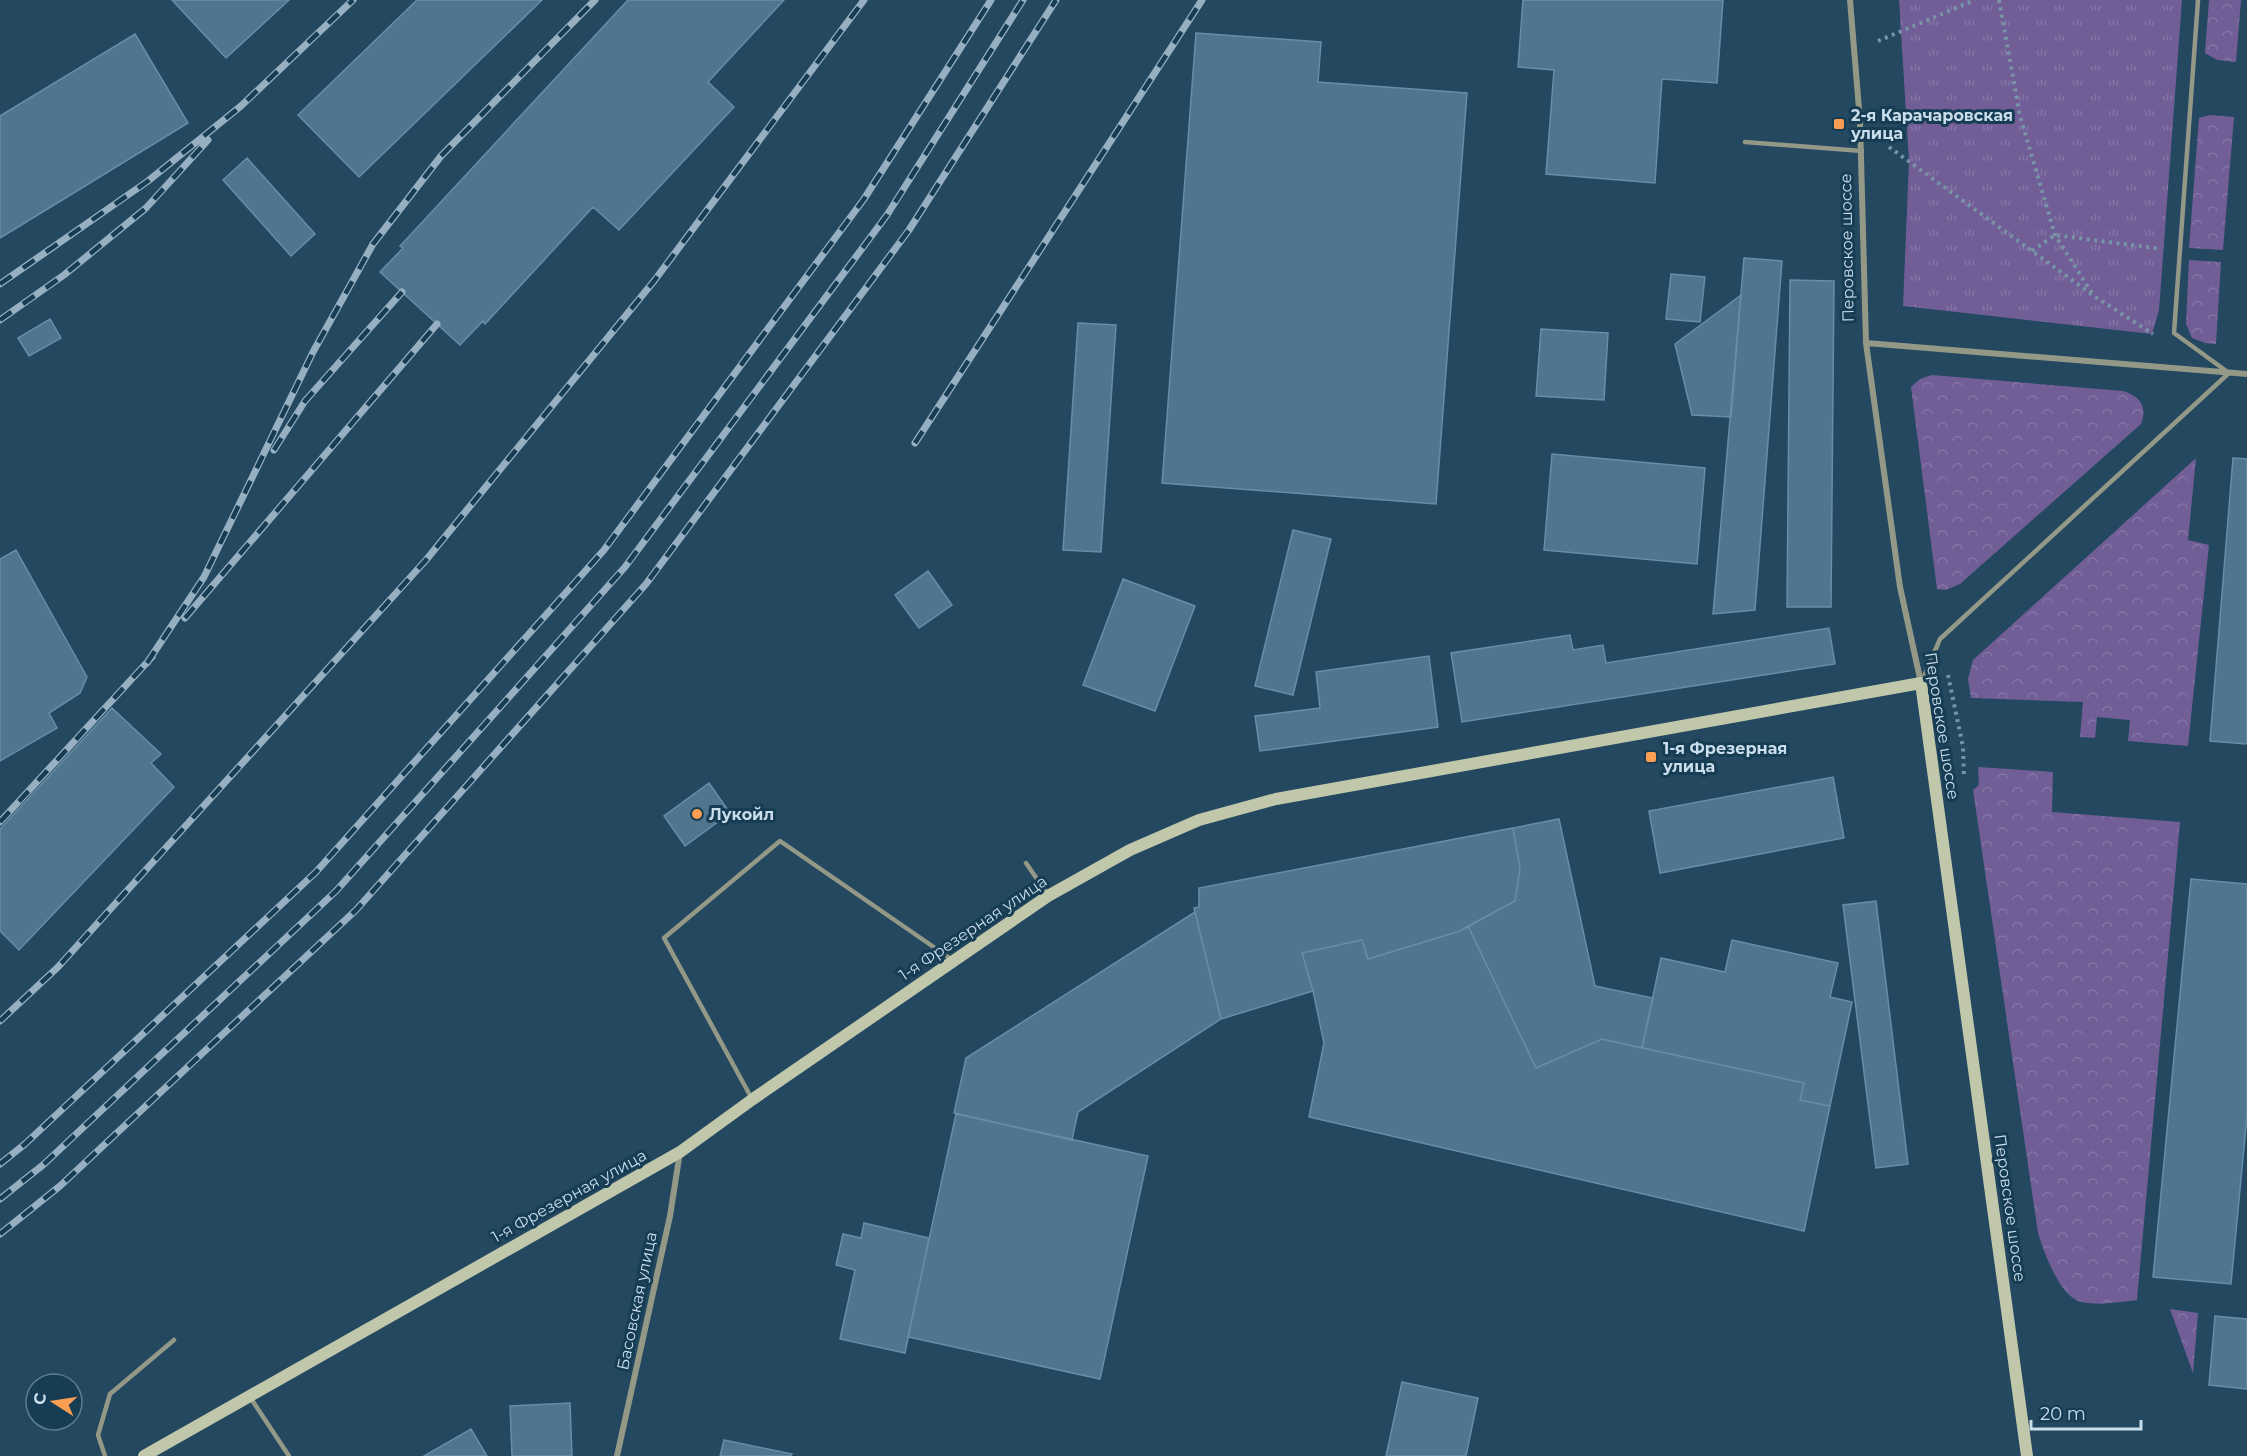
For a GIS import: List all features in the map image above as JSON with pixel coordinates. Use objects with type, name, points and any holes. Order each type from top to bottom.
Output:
[{"type":"street","name":"Перовское шоссе","points":[[1850,0],[1862,151],[1866,343],[1900,587],[1921,683],[2027,1456]]},
{"type":"street","points":[[1866,343],[2247,374]]},
{"type":"street","name":"1-я Фрезерная улица","points":[[144,1456],[680,1152],[753,1099],[1048,896],[1140,846],[1199,820],[1275,799],[1921,683]]},
{"type":"street","name":"Басовская улица","points":[[617,1456],[670,1216],[680,1152]]},
{"type":"lane","points":[[1921,683],[1940,639],[2229,373],[2174,333],[2198,0]]},
{"type":"lane","points":[[1745,142],[1862,151]]},
{"type":"lane","points":[[753,1099],[664,938],[780,841],[954,961]]},
{"type":"lane","points":[[1026,863],[1048,896]]},
{"type":"lane","points":[[105,1456],[98,1435],[110,1394],[174,1340]]},
{"type":"lane","points":[[249,1395],[289,1456]]},
{"type":"path","points":[[1878,41],[1975,0]]},
{"type":"path","points":[[1999,0],[2020,116],[2055,235],[2094,296]]},
{"type":"path","points":[[1889,147],[2094,296],[2162,339]]},
{"type":"path","points":[[2032,251],[2055,235],[2164,249],[2179,247]]},
{"type":"path","points":[[1940,639],[1963,747],[1964,778]]},
{"type":"green space","points":[[1899,0],[2182,0],[2159,310],[2152,334],[1903,306],[1909,161]]},
{"type":"green space","points":[[2209,0],[2241,0],[2236,62],[2217,60],[2205,53]]},
{"type":"green space","points":[[2210,115],[2234,117],[2223,250],[2189,248],[2199,118]]},
{"type":"green space","points":[[2189,260],[2221,262],[2216,344],[2192,338],[2186,324]]},
{"type":"green space","points":[[1932,375],[2123,391],[2138,399],[2144,412],[2141,424],[1960,584],[1946,590],[1937,589],[1911,387],[1920,379]]},
{"type":"green space","points":[[2196,458],[2188,540],[2209,545],[2188,746],[2128,741],[2130,720],[2097,717],[2095,738],[2080,737],[2083,702],[1971,698],[1968,679],[1973,660]]},
{"type":"green space","points":[[1978,767],[2053,772],[2052,812],[2180,822],[2137,1300],[2096,1304],[2074,1299],[2054,1273],[2038,1233],[1973,790],[1979,785]]},
{"type":"green space","points":[[2170,1309],[2198,1313],[2193,1373]]},
{"type":"building","points":[[172,0],[289,0],[226,58]]},
{"type":"building","points":[[417,0],[542,0],[359,177],[298,115]]},
{"type":"building","points":[[628,0],[784,0],[708,82],[734,107],[619,230],[593,207],[485,324],[483,321],[460,345],[380,272],[403,248],[400,246]]},
{"type":"building","points":[[1523,0],[1723,0],[1717,83],[1662,79],[1655,183],[1546,174],[1554,70],[1518,67]]},
{"type":"building","points":[[1196,33],[1321,42],[1318,82],[1467,93],[1436,504],[1162,483]]},
{"type":"building","points":[[135,34],[188,123],[0,238],[0,116]]},
{"type":"building","points":[[247,158],[315,234],[291,256],[223,180]]},
{"type":"building","points":[[1744,258],[1782,261],[1755,610],[1713,614]]},
{"type":"building","points":[[1671,274],[1705,277],[1700,322],[1666,319]]},
{"type":"building","points":[[1790,280],[1834,281],[1831,607],[1787,607]]},
{"type":"building","points":[[1741,295],[1731,417],[1692,415],[1675,344]]},
{"type":"building","points":[[50,319],[61,338],[29,356],[18,338]]},
{"type":"building","points":[[1078,323],[1116,325],[1101,552],[1063,550]]},
{"type":"building","points":[[1541,329],[1608,333],[1604,400],[1536,396]]},
{"type":"building","points":[[1552,454],[1705,468],[1697,564],[1544,550]]},
{"type":"building","points":[[2233,458],[2247,459],[2247,744],[2210,741]]},
{"type":"building","points":[[1293,530],[1331,539],[1293,695],[1255,686]]},
{"type":"building","points":[[16,550],[87,677],[80,693],[49,713],[57,728],[0,761],[0,559]]},
{"type":"building","points":[[928,571],[952,605],[919,628],[895,595]]},
{"type":"building","points":[[1123,579],[1195,606],[1155,711],[1083,685]]},
{"type":"building","points":[[1829,628],[1835,664],[1462,722],[1451,653],[1570,635],[1573,650],[1603,645],[1606,663]]},
{"type":"building","points":[[1429,656],[1438,727],[1260,751],[1255,716],[1320,708],[1316,672]]},
{"type":"building","points":[[112,708],[161,754],[151,763],[174,787],[19,950],[0,931],[0,829]]},
{"type":"building","points":[[1833,777],[1844,838],[1660,873],[1649,811]]},
{"type":"building","name":"Лукойл","points":[[709,783],[730,813],[685,846],[664,816]]},
{"type":"building","points":[[1559,819],[1595,986],[1653,998],[1642,1048],[1602,1039],[1536,1068],[1468,926],[1515,901],[1520,868],[1513,828]]},
{"type":"building","points":[[1513,828],[1520,868],[1515,901],[1460,931],[1368,959],[1362,940],[1302,953],[1313,991],[1221,1019],[1194,908],[1199,907],[1199,888]]},
{"type":"building","points":[[2191,879],[2247,884],[2247,1116],[2231,1284],[2153,1277]]},
{"type":"building","points":[[1876,901],[1908,1164],[1876,1168],[1843,905]]},
{"type":"building","points":[[1195,912],[1221,1019],[1078,1112],[1072,1140],[954,1113],[966,1058]]},
{"type":"building","points":[[1468,926],[1536,1068],[1602,1039],[1804,1083],[1800,1100],[1830,1106],[1804,1231],[1309,1117],[1324,1043],[1302,953],[1362,940],[1368,959],[1460,931]]},
{"type":"building","points":[[1732,940],[1838,963],[1830,997],[1852,1002],[1830,1106],[1800,1100],[1804,1083],[1642,1048],[1661,958],[1725,972]]},
{"type":"building","points":[[956,1114],[1148,1156],[1100,1379],[908,1337]]},
{"type":"building","points":[[864,1223],[929,1238],[905,1353],[840,1339],[855,1270],[836,1265],[843,1234],[861,1238]]},
{"type":"building","points":[[2215,1316],[2247,1319],[2247,1389],[2209,1385]]},
{"type":"building","points":[[1402,1382],[1478,1398],[1466,1456],[1386,1456]]},
{"type":"building","points":[[570,1403],[572,1456],[512,1456],[510,1406]]},
{"type":"building","points":[[471,1429],[487,1456],[424,1456]]},
{"type":"building","points":[[724,1440],[792,1454],[791,1456],[720,1456]]},
{"type":"railway","points":[[0,284],[148,181],[241,106],[353,0]]},
{"type":"railway","points":[[147,663],[204,577],[313,352],[373,244],[441,156],[595,0]]},
{"type":"railway","points":[[0,1021],[58,967],[426,560],[654,281],[864,0]]},
{"type":"railway","points":[[0,1164],[25,1144],[316,872],[604,550],[864,199],[991,0]]},
{"type":"railway","points":[[0,1199],[43,1165],[336,891],[625,567],[887,215],[1023,0]]},
{"type":"railway","points":[[0,1234],[60,1186],[356,910],[646,584],[909,230],[1056,0]]},
{"type":"railway","points":[[915,443],[1202,0]]},
{"type":"railway","points":[[0,320],[64,275],[146,208],[208,140]]},
{"type":"railway","points":[[274,450],[305,401],[402,292]]},
{"type":"railway","points":[[185,618],[437,324]]},
{"type":"railway","points":[[0,822],[152,657]]},
{"type":"place","name":"2-я Карачаровская улица","points":[[1839,124]]},
{"type":"place","name":"1-я Фрезерная улица","points":[[1651,757]]},
{"type":"place","name":"Лукойл","points":[[697,814]]}]
